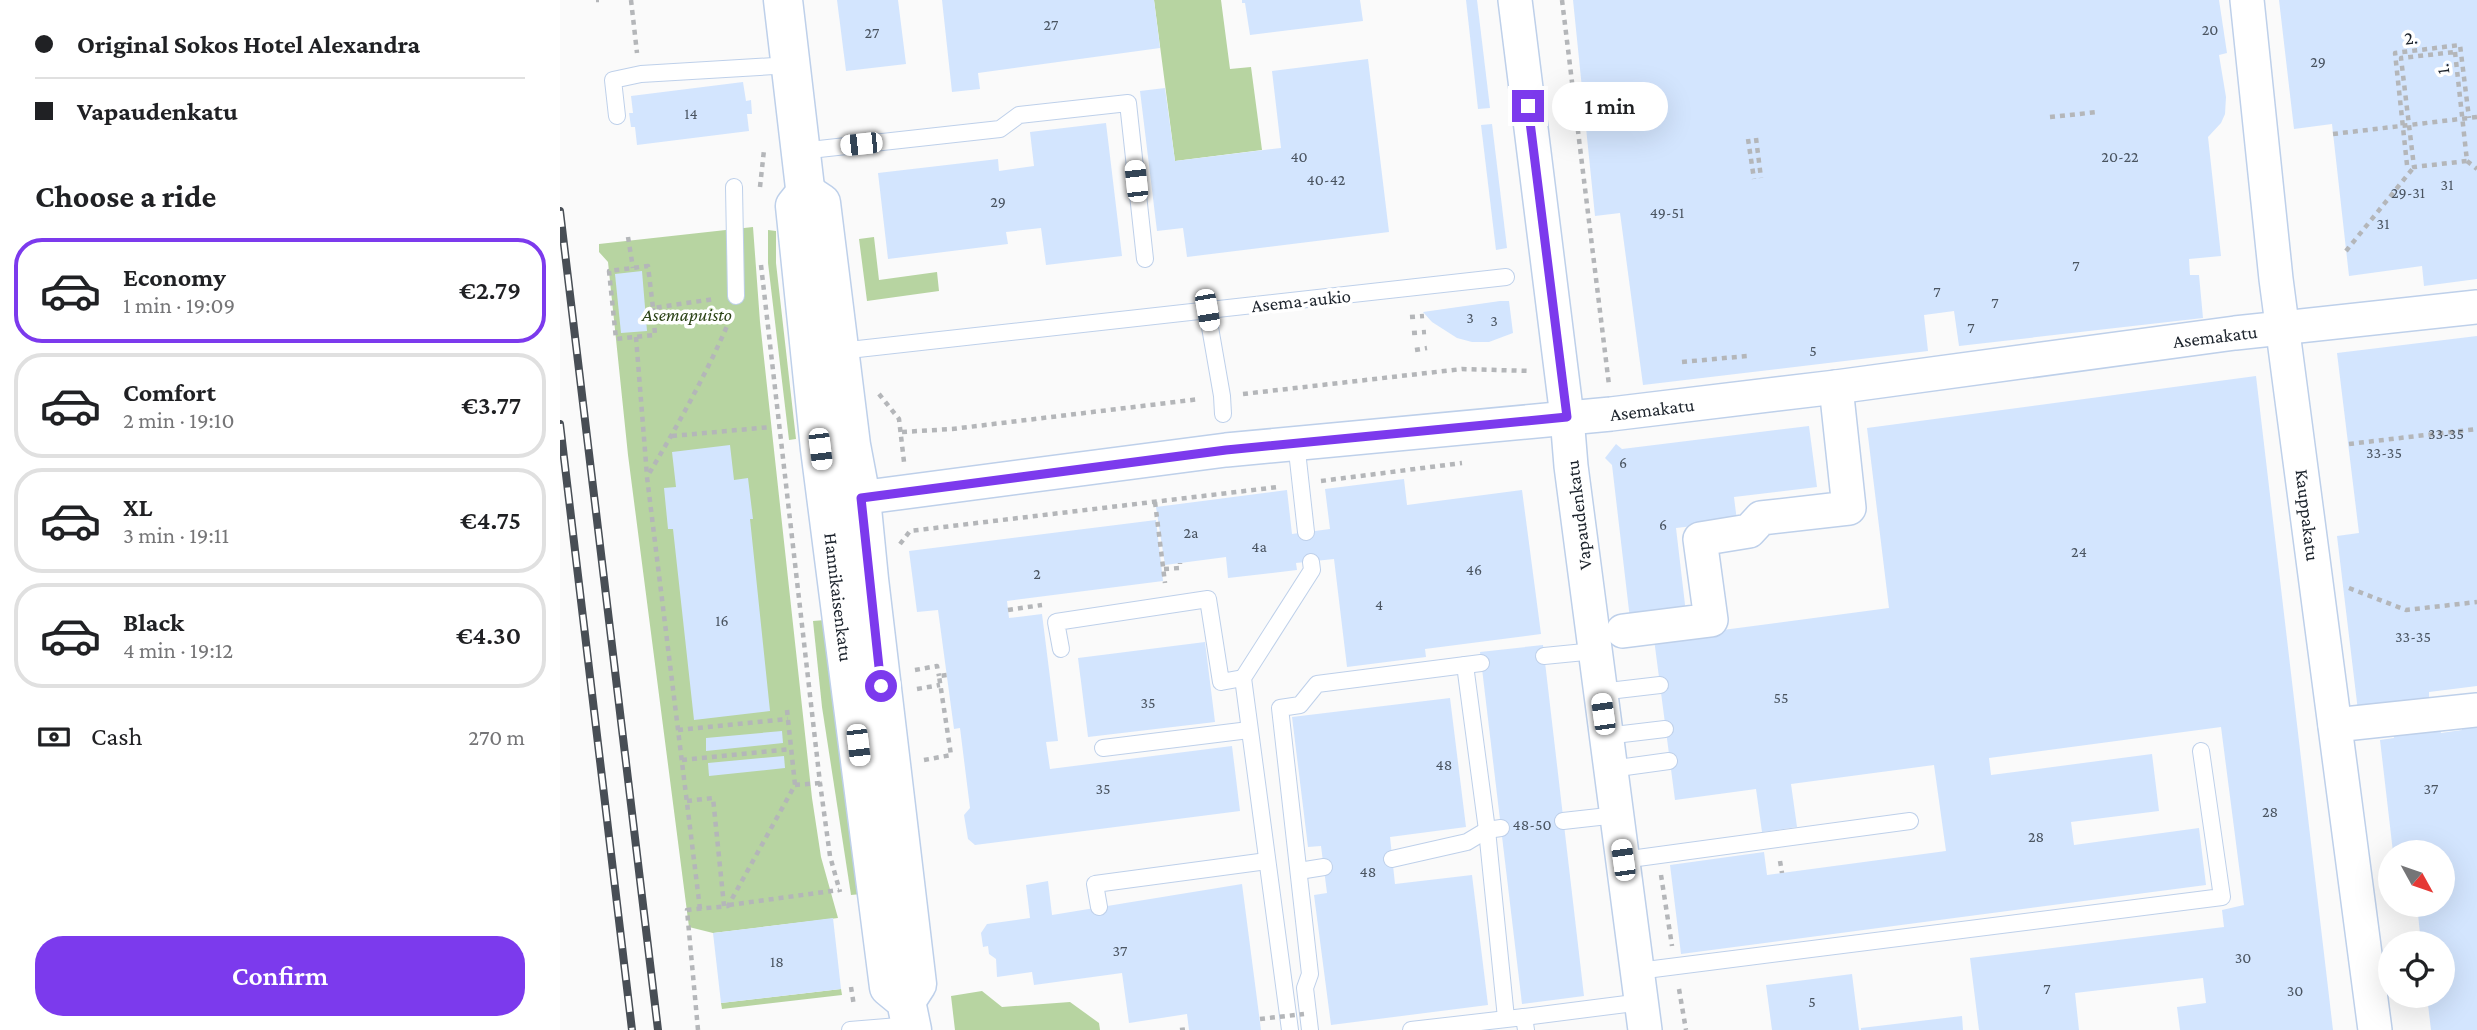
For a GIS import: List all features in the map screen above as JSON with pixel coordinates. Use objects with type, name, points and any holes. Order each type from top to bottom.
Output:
[{"type":"main road","name":"Hannikaisenkatu","points":[[783,0],[803,170],[803,195],[794,206],[844,500],[869,579],[918,984],[910,1019]]},
{"type":"main road","name":"Hannikaisenkatu","points":[[803,170],[809,195],[821,203],[840,351],[851,445],[844,500]]},
{"type":"street","name":"Vapaudenkatu","points":[[1515,0],[1571,466],[1642,1001]]},
{"type":"street","name":"Kauppakatu","points":[[2247,0],[2283,329],[2375,1030]]},
{"type":"street","name":"Asemakatu","points":[[844,500],[1296,442],[1611,414],[1836,387],[2235,333],[2477,307]]},
{"type":"street","points":[[1623,631],[1711,620],[1700,539],[1749,531],[1761,518],[1849,508],[1836,387]]},
{"type":"street","points":[[2335,725],[2477,710]]},
{"type":"lane","points":[[617,116],[613,80],[641,74],[791,65]]},
{"type":"lane","points":[[803,170],[1000,129],[1019,116],[1128,103],[1145,259]]},
{"type":"lane","points":[[734,187],[736,296]]},
{"type":"lane","name":"Asema-aukio","points":[[840,351],[1506,277]]},
{"type":"lane","points":[[1207,310],[1223,414]]},
{"type":"lane","points":[[1296,442],[1307,532]]},
{"type":"lane","points":[[1290,1030],[1243,678],[1312,570],[1311,562]]},
{"type":"lane","points":[[1061,649],[1056,622],[1208,598],[1215,683],[1243,678]]},
{"type":"lane","points":[[1544,656],[1595,651]]},
{"type":"lane","points":[[1310,1030],[1305,988],[1310,974],[1280,708],[1300,705],[1317,684],[1473,664],[1494,829],[1506,1018]]},
{"type":"lane","points":[[1600,692],[1660,685]]},
{"type":"lane","points":[[1606,736],[1665,729]]},
{"type":"lane","points":[[1102,748],[1200,730],[1249,730]]},
{"type":"lane","points":[[1411,1030],[1506,1018],[1525,1023],[2222,897],[2201,751]]},
{"type":"lane","points":[[1611,769],[1669,761]]},
{"type":"lane","points":[[1563,821],[1617,814]]},
{"type":"lane","points":[[1623,860],[1910,821]]},
{"type":"lane","points":[[1392,859],[1467,842],[1494,829]]},
{"type":"lane","points":[[1099,907],[1096,884],[1267,861]]},
{"type":"lane","points":[[1299,871],[1324,867]]},
{"type":"lane","points":[[850,1030],[910,1019]]},
{"type":"path","points":[[631,0],[641,74]]},
{"type":"path","points":[[1562,0],[1611,414]]},
{"type":"path","name":"2.","points":[[2407,164],[2395,53],[2460,45],[2465,118]]},
{"type":"path","name":"1.","points":[[2414,167],[2401,58],[2455,52],[2465,118],[2467,160]]},
{"type":"path","points":[[2050,117],[2098,112]]},
{"type":"path","points":[[2333,134],[2477,117]]},
{"type":"path","points":[[1756,138],[1761,178]]},
{"type":"path","points":[[1748,139],[1754,179]]},
{"type":"path","points":[[2346,251],[2414,167],[2467,160],[2477,169]]},
{"type":"path","points":[[628,237],[633,268]]},
{"type":"path","points":[[761,263],[820,783],[830,856],[841,904]]},
{"type":"path","points":[[648,266],[653,308],[654,335],[616,339],[609,271],[648,266]]},
{"type":"path","points":[[647,477],[713,359],[732,315],[736,296],[653,308]]},
{"type":"path","points":[[1410,317],[1424,316]]},
{"type":"path","points":[[1412,333],[1426,332]]},
{"type":"path","points":[[636,337],[647,477],[700,909]]},
{"type":"path","points":[[1415,350],[1427,348]]},
{"type":"path","points":[[1682,362],[1747,356]]},
{"type":"path","points":[[671,436],[771,427]]},
{"type":"path","points":[[2348,444],[2477,429]]},
{"type":"path","points":[[910,531],[1464,463]]},
{"type":"path","points":[[1155,502],[1168,605]]},
{"type":"path","points":[[1164,569],[1180,568],[1180,563]]},
{"type":"path","points":[[2343,586],[2406,610],[2477,602]]},
{"type":"path","points":[[911,671],[937,666],[951,755],[923,760]]},
{"type":"path","points":[[939,676],[947,675]]},
{"type":"path","points":[[913,690],[940,685]]},
{"type":"path","points":[[726,906],[795,785],[787,710]]},
{"type":"path","points":[[678,730],[788,719]]},
{"type":"path","points":[[682,760],[791,749]]},
{"type":"path","points":[[795,785],[820,783]]},
{"type":"path","points":[[687,800],[713,798],[726,906]]},
{"type":"path","points":[[1780,861],[1782,873]]},
{"type":"path","points":[[698,1030],[687,910],[839,890]]},
{"type":"path","points":[[850,980],[856,1030]]},
{"type":"path","points":[[1260,1019],[1304,1014]]},
{"type":"path","points":[[1180,1030],[1189,1029]]},
{"type":"green space","points":[[1154,0],[1221,0],[1230,69],[1251,67],[1262,150],[1175,161]]},
{"type":"green space","name":"Asemapuisto","points":[[753,227],[760,322],[812,798],[821,857],[838,918],[713,933],[689,927],[628,455],[608,262],[599,252],[599,244]]},
{"type":"green space","points":[[768,230],[776,231],[776,263],[796,439],[789,440],[768,263]]},
{"type":"green space","points":[[874,237],[879,280],[937,272],[939,291],[867,301],[859,239]]},
{"type":"green space","points":[[825,620],[861,894],[851,895],[822,707],[813,621]]},
{"type":"green space","points":[[841,989],[842,995],[722,1009],[721,1003]]},
{"type":"green space","points":[[982,991],[1002,1007],[1070,1002],[1099,1023],[1100,1030],[955,1030],[951,996]]},
{"type":"building","points":[[837,0],[898,0],[906,64],[846,71]]},
{"type":"building","points":[[942,0],[1154,0],[1160,48],[978,73],[980,89],[952,92]]},
{"type":"building","points":[[1242,0],[1360,0],[1363,21],[1250,35],[1245,3],[1242,3]]},
{"type":"building","points":[[1466,0],[1477,0],[1490,108],[1478,109]]},
{"type":"building","points":[[1573,0],[2219,0],[2227,53],[2219,55],[2226,97],[2225,114],[2221,123],[2208,137],[2221,256],[2189,259],[2190,275],[2199,275],[2203,318],[1959,346],[1954,311],[1924,315],[1928,351],[1643,385],[1620,213],[1595,216]]},
{"type":"building","points":[[2279,0],[2477,0],[2477,279],[2424,286],[2422,266],[2349,276],[2332,124],[2294,129]]},
{"type":"building","points":[[1368,59],[1389,232],[1187,257],[1183,228],[1157,231],[1140,91],[1165,88],[1175,161],[1281,148],[1272,71]]},
{"type":"building","points":[[743,82],[746,101],[751,100],[752,114],[747,114],[749,131],[637,145],[635,127],[631,127],[629,113],[633,113],[631,96]]},
{"type":"building","points":[[1106,123],[1122,256],[1046,265],[1041,228],[1006,232],[1008,244],[888,259],[878,173],[998,159],[999,171],[1034,166],[1030,132]]},
{"type":"building","points":[[1492,124],[1507,248],[1496,250],[1481,125]]},
{"type":"building","points":[[642,271],[647,331],[621,333],[615,274]]},
{"type":"building","points":[[1509,301],[1513,333],[1489,342],[1472,342],[1457,338],[1432,322],[1423,312]]},
{"type":"building","points":[[2477,336],[2477,686],[2429,692],[2429,704],[2358,711],[2337,536],[2359,533],[2337,353]]},
{"type":"building","points":[[2256,376],[2333,1030],[2180,1030],[2177,1007],[2206,1003],[2203,978],[2075,993],[2079,1030],[1979,1030],[1970,958],[2224,927],[2222,910],[2244,905],[2221,727],[1989,758],[1991,775],[2152,754],[2159,811],[2071,822],[2074,845],[2199,828],[2206,885],[1681,954],[1670,865],[1764,852],[1767,875],[1946,851],[1934,765],[1791,784],[1797,827],[1762,832],[1756,789],[1675,800],[1654,639],[1889,608],[1867,428]]},
{"type":"building","points":[[1809,426],[1817,487],[1734,497],[1737,521],[1676,528],[1686,613],[1630,619],[1612,465],[1605,458],[1616,444],[1622,449]]},
{"type":"building","points":[[730,445],[734,480],[748,478],[770,711],[694,720],[673,529],[668,529],[664,488],[676,487],[672,452]]},
{"type":"building","points":[[1404,479],[1407,505],[1522,490],[1541,634],[1425,649],[1426,657],[1347,667],[1334,559],[1296,563],[1297,570],[1228,578],[1226,557],[1165,565],[1156,507],[1287,490],[1292,534],[1330,529],[1325,489]]},
{"type":"building","points":[[1156,520],[1163,581],[1007,601],[1009,618],[1042,614],[1058,741],[1046,742],[1050,769],[1232,746],[1240,811],[975,845],[968,839],[964,815],[970,808],[960,728],[954,729],[938,610],[917,612],[909,551]]},
{"type":"building","points":[[1205,642],[1215,722],[1088,737],[1078,658]]},
{"type":"building","points":[[1543,645],[1584,996],[1522,1004],[1480,652]]},
{"type":"building","points":[[1450,698],[1466,827],[1390,837],[1395,884],[1472,875],[1488,1005],[1331,1025],[1314,895],[1327,893],[1321,846],[1308,847],[1292,717]]},
{"type":"building","points":[[2439,723],[2441,733],[2462,730],[2462,726],[2475,725],[2477,728],[2477,1030],[2431,1030],[2428,1008],[2455,1008],[2455,931],[2420,931],[2418,917],[2455,917],[2455,840],[2392,840],[2380,740],[2394,738],[2393,729]]},
{"type":"building","points":[[782,731],[783,743],[706,751],[706,738]]},
{"type":"building","points":[[784,756],[785,768],[709,776],[708,763]]},
{"type":"building","points":[[1048,881],[1052,915],[1242,884],[1261,1030],[1189,1030],[1187,1014],[1129,1023],[1122,973],[1034,985],[1032,972],[997,977],[996,959],[989,954],[988,946],[983,947],[981,933],[987,924],[1030,918],[1026,885]]},
{"type":"building","points":[[833,918],[841,989],[721,1003],[713,933]]},
{"type":"building","points":[[1852,974],[1859,1030],[1772,1030],[1766,985]]},
{"type":"building","points":[[1962,1016],[1963,1030],[1861,1030],[1861,1028]]},
{"type":"railway","points":[[560,211],[658,1030]]},
{"type":"railway","points":[[560,424],[632,1030]]},
{"type":"route","points":[[881,686],[861,498],[1226,450],[1567,417],[1528,106]]}]
